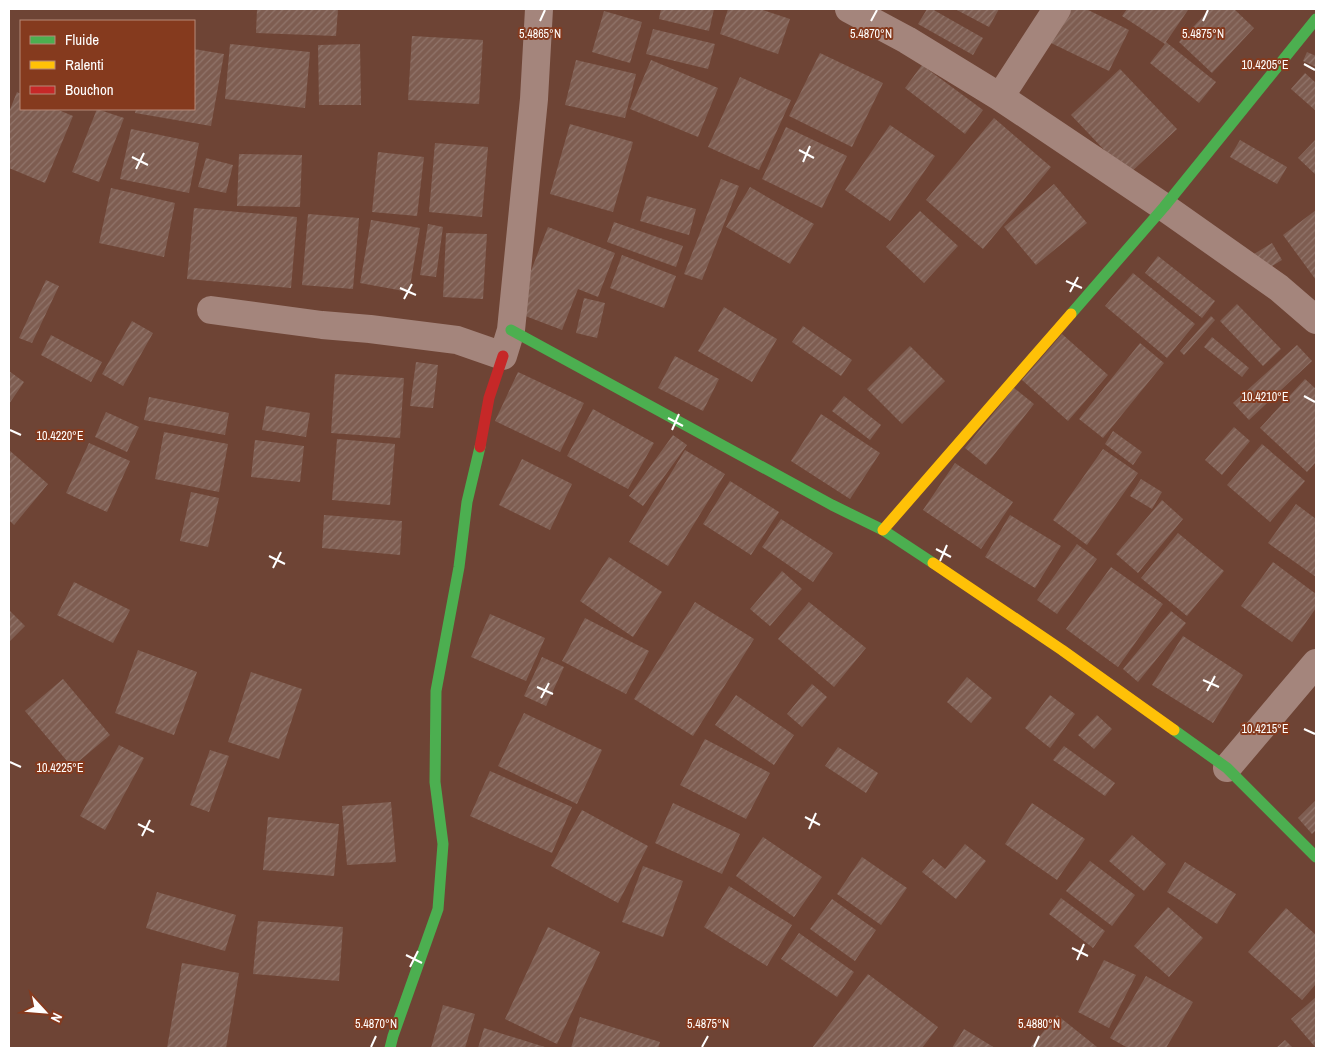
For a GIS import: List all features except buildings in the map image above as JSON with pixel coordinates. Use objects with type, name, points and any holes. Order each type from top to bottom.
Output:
[{"type":"street","points":[[390,1048],[438,909],[443,844],[435,782],[436,691],[459,567],[467,502],[480,448],[489,398],[511,330],[534,98],[539,9]]},
{"type":"street","points":[[849,9],[907,40],[1000,97],[1164,207],[1279,288],[1316,320]]},
{"type":"street","points":[[1000,97],[1057,9]]},
{"type":"street","points":[[884,530],[1164,207],[1316,18]]},
{"type":"street","points":[[211,310],[457,340],[502,356]]},
{"type":"street","points":[[511,330],[832,505],[884,530],[1062,650],[1228,768],[1316,857]]},
{"type":"street","points":[[1228,768],[1316,663]]},
{"type":"traffic: fast","points":[[1071,314],[1164,207],[1316,19]]},
{"type":"traffic: fast","points":[[511,330],[832,505],[883,530],[933,563]]},
{"type":"traffic: fast","points":[[390,1048],[438,909],[443,844],[435,782],[436,691],[459,567],[467,502],[480,447]]},
{"type":"traffic: fast","points":[[1174,730],[1227,768],[1316,857]]},
{"type":"traffic: slow","points":[[883,530],[1071,314]]},
{"type":"traffic: slow","points":[[933,563],[1062,650],[1174,730]]},
{"type":"traffic: jam","points":[[480,447],[489,398],[503,356]]}]
